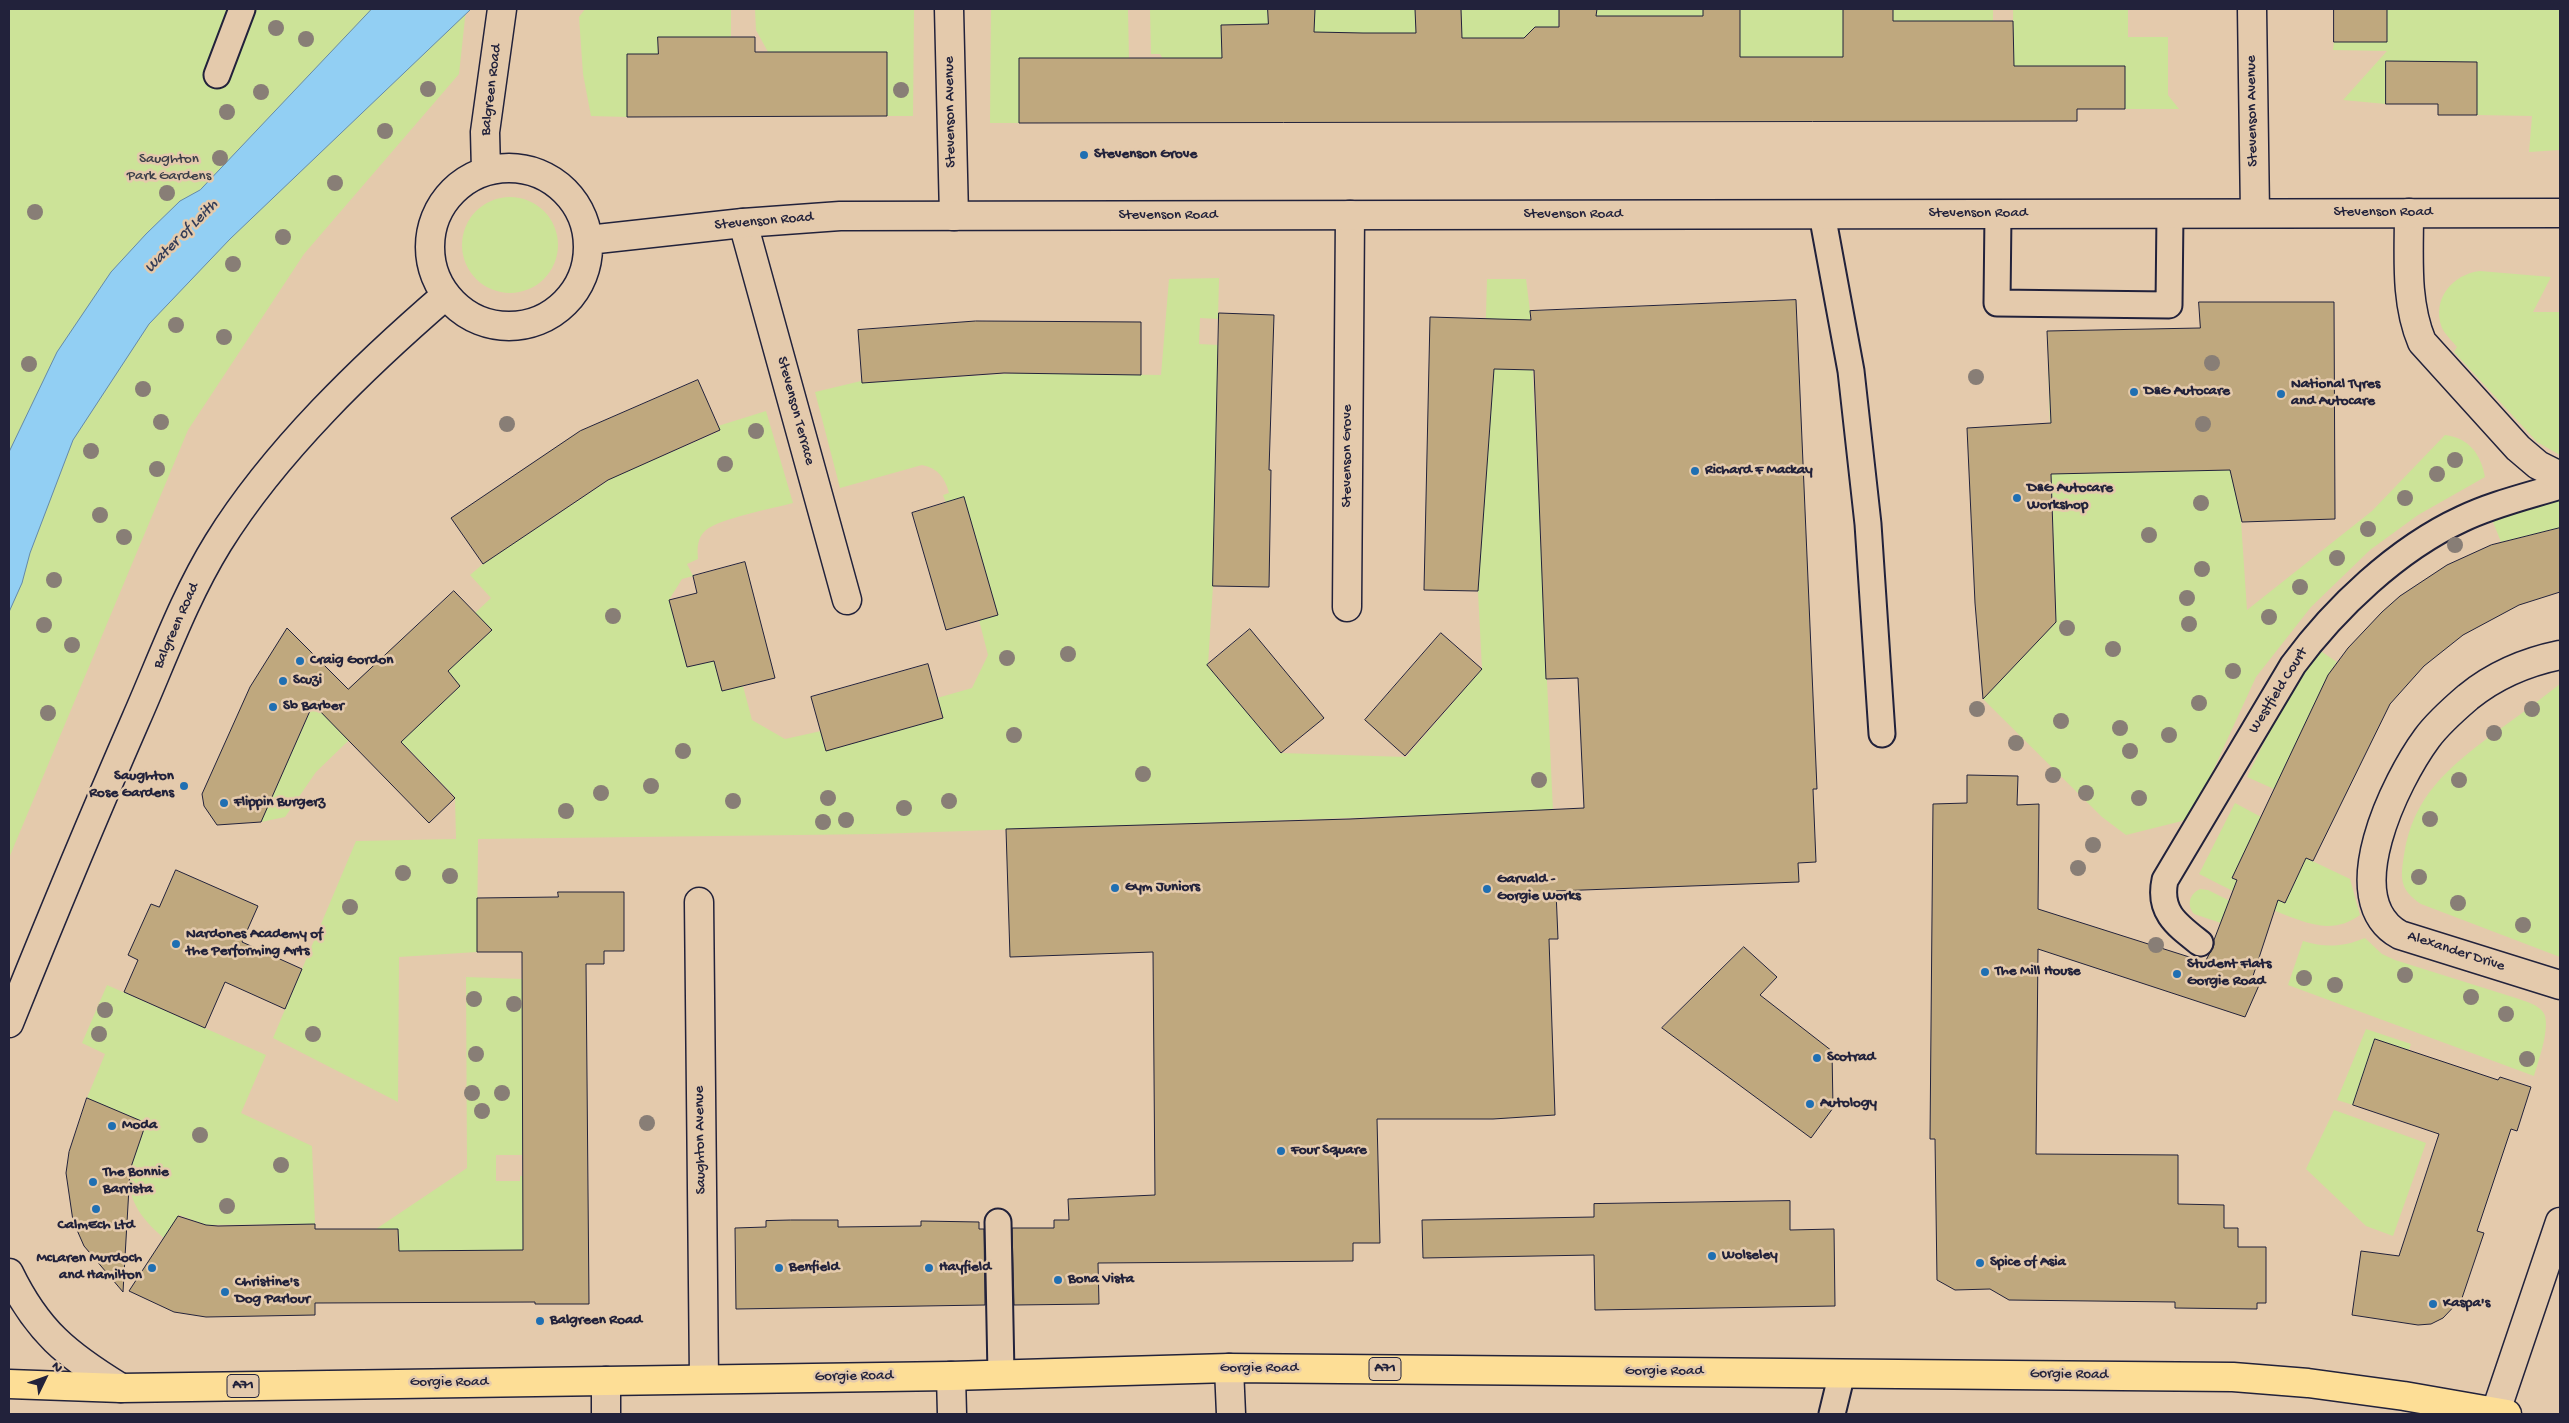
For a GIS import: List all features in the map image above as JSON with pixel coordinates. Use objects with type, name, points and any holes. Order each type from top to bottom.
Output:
[{"type":"main road","name":"Gorgie Road","points":[[9,1384],[120,1388],[704,1378],[951,1376],[1229,1368],[2233,1377],[2308,1383],[2404,1396],[2500,1413]]},
{"type":"street","name":"Balgreen Road","points":[[486,171],[485,132],[502,9]]},
{"type":"street","name":"Stevenson Avenue","points":[[949,9],[954,216]]},
{"type":"street","name":"Stevenson Avenue","points":[[2252,9],[2255,213]]},
{"type":"street","points":[[516,168],[532,171],[553,181],[570,196],[582,217],[588,240],[587,262],[579,284],[566,302],[548,316],[527,324],[512,326],[482,322],[462,311],[446,295],[435,276],[431,262],[430,233],[437,212],[449,194],[466,180],[486,171],[516,168]]},
{"type":"street","points":[[2409,213],[2412,308],[2415,326],[2422,342],[2518,448],[2538,465],[2560,476]]},
{"type":"street","name":"Stevenson Road","points":[[588,240],[743,223],[840,216],[2560,213]]},
{"type":"street","name":"Stevenson Grove","points":[[1347,607],[1350,215]]},
{"type":"street","name":"Stevenson Terrace","points":[[743,223],[847,600]]},
{"type":"street","name":"Balgreen Road","points":[[9,1023],[77,855],[191,592],[219,543],[251,496],[338,397],[403,332],[446,295]]},
{"type":"street","name":"Alexander Drive","points":[[2560,655],[2514,669],[2488,681],[2460,704],[2428,737],[2412,762],[2385,820],[2372,865],[2371,883],[2376,910],[2385,926],[2395,932],[2415,940],[2560,985]]},
{"type":"street","name":"Saughton Avenue","points":[[699,902],[704,1378]]},
{"type":"street","points":[[2500,1413],[2560,1222]]},
{"type":"street","points":[[9,1273],[23,1303],[53,1340],[81,1364],[120,1388]]},
{"type":"street","points":[[1229,1368],[1231,1414]]},
{"type":"street","points":[[951,1376],[952,1414]]},
{"type":"street","points":[[606,1381],[606,1414]]},
{"type":"lane","points":[[218,75],[242,9]]},
{"type":"lane","points":[[1822,214],[1851,371],[1868,524],[1882,734]]},
{"type":"lane","points":[[1998,214],[1997,303],[2169,305],[2170,214]]},
{"type":"lane","name":"Westfield Court","points":[[2200,943],[2165,910],[2163,890],[2165,880],[2293,665],[2308,645],[2344,605],[2361,590],[2434,534],[2463,518],[2483,510],[2560,486]]},
{"type":"lane","points":[[998,1222],[1001,1374]]},
{"type":"lane","points":[[1832,1414],[1842,1373]]},
{"type":"green space","name":"Saughton Park Gardens","points":[[9,9],[466,9],[459,74],[304,254],[188,430],[9,858]]},
{"type":"green space","points":[[585,9],[731,9],[731,54],[699,37],[658,37],[658,54],[627,117],[591,116],[583,74],[579,17]]},
{"type":"green space","points":[[755,9],[914,9],[913,116],[887,116],[887,52],[768,52],[756,30]]},
{"type":"green space","points":[[991,9],[1128,9],[1129,59],[1019,58],[1019,123],[990,123]]},
{"type":"green space","points":[[1150,9],[1268,9],[1268,32],[1261,31],[1252,24],[1221,25],[1222,58],[1163,59],[1160,54],[1151,54]]},
{"type":"green space","points":[[1315,9],[1415,9],[1416,33],[1314,33]]},
{"type":"green space","points":[[1461,9],[1559,9],[1558,32],[1553,27],[1535,27],[1524,38],[1463,57]]},
{"type":"green space","points":[[1597,9],[1703,9],[1703,57],[1649,57],[1648,16],[1609,16],[1595,58]]},
{"type":"green space","points":[[1740,9],[1843,9],[1843,30],[1854,57],[1740,57]]},
{"type":"green space","points":[[1893,9],[1993,9],[1993,56],[1978,21],[1936,21],[1893,29]]},
{"type":"green space","points":[[2013,9],[2128,9],[2128,37],[2168,37],[2168,95],[2179,109],[2125,109],[2125,66],[2035,66],[2014,121]]},
{"type":"green space","points":[[2387,9],[2560,9],[2560,150],[2529,152],[2532,116],[2477,115],[2477,62],[2386,61],[2386,104],[2343,100],[2387,51],[2333,50],[2334,42],[2387,41]]},
{"type":"green space","points":[[510,197],[528,201],[544,211],[554,227],[558,245],[554,263],[544,279],[528,289],[510,293],[492,289],[476,279],[466,263],[462,245],[466,227],[476,211],[492,201]]},
{"type":"green space","points":[[2480,271],[2551,277],[2533,312],[2560,312],[2560,455],[2537,442],[2454,352],[2457,347],[2442,328],[2439,317],[2440,307],[2442,298],[2447,290],[2461,277]]},
{"type":"green space","points":[[1219,278],[1218,319],[1200,318],[1199,344],[1218,345],[1213,586],[1208,665],[1281,753],[1406,757],[1482,669],[1478,592],[1487,279],[1526,279],[1530,311],[1553,811],[876,834],[478,839],[477,952],[399,957],[398,1102],[273,1038],[356,841],[456,839],[455,797],[388,728],[444,701],[460,686],[448,671],[492,630],[475,613],[491,598],[470,575],[483,564],[612,478],[720,431],[718,426],[766,411],[793,503],[722,522],[706,530],[701,536],[698,547],[698,559],[687,564],[693,576],[682,579],[669,600],[687,667],[714,661],[722,691],[743,686],[752,720],[785,739],[821,731],[826,751],[943,718],[937,698],[972,688],[988,655],[979,620],[998,615],[964,498],[946,503],[943,495],[949,493],[943,478],[937,471],[922,465],[840,488],[815,392],[861,381],[862,383],[1020,373],[1161,375],[1169,279]]},
{"type":"green space","points":[[2228,328],[2247,610],[2372,511],[2445,435],[2461,440],[2472,448],[2477,454],[2485,477],[2418,515],[2370,550],[2311,607],[2256,677],[2198,803],[2186,820],[2126,835],[2102,817],[1983,699],[2056,622],[2048,361]]},
{"type":"green space","points":[[2560,500],[2560,528],[2501,542],[2491,517],[2535,503]]},
{"type":"green space","points":[[2316,648],[2337,662],[2328,675],[2274,789],[2247,777],[2297,676]]},
{"type":"green space","points":[[333,674],[375,715],[316,772],[285,817],[261,822],[308,716]]},
{"type":"green space","points":[[2560,684],[2560,957],[2421,904],[2405,889],[2402,871],[2404,855],[2415,816],[2435,785],[2461,759]]},
{"type":"green space","points":[[2235,803],[2261,817],[2232,878],[2285,903],[2306,858],[2350,879],[2360,915],[2349,922],[2337,925],[2315,925],[2282,914],[2199,874]]},
{"type":"green space","points":[[2200,889],[2208,890],[2264,918],[2257,935],[2194,914],[2190,907],[2190,900]]},
{"type":"green space","points":[[2365,938],[2382,954],[2395,960],[2519,999],[2538,1007],[2543,1012],[2546,1025],[2541,1053],[2534,1076],[2288,985],[2303,941],[2334,946]]},
{"type":"green space","points":[[466,977],[522,979],[524,1155],[496,1155],[496,1181],[520,1181],[520,1176],[523,1176],[523,1257],[399,1251],[398,1229],[376,1229],[467,1168]]},
{"type":"green space","points":[[107,985],[266,1055],[241,1113],[312,1146],[315,1224],[206,1225],[179,1215],[164,1238],[149,1224],[133,1198],[130,1185],[134,1157],[146,1123],[87,1098],[105,1054],[82,1043]]},
{"type":"green space","points":[[2366,1029],[2411,1044],[2409,1050],[2375,1039],[2353,1105],[2337,1100]]},
{"type":"green space","points":[[2334,1110],[2426,1143],[2393,1236],[2366,1226],[2306,1169]]},
{"type":"water","name":"Water of Leith","points":[[372,9],[471,9],[230,239],[149,324],[73,440],[30,553],[22,583],[9,612],[9,452],[57,352],[111,272],[180,201],[200,190]]},
{"type":"building","points":[[1268,9],[1315,9],[1314,32],[1416,33],[1415,9],[1461,9],[1462,38],[1524,38],[1535,27],[1559,27],[1559,9],[1597,9],[1596,16],[1703,16],[1703,9],[1740,9],[1740,57],[1843,57],[1843,9],[1893,9],[1893,21],[2013,21],[2014,66],[2125,66],[2125,109],[2077,109],[2077,121],[1019,123],[1019,58],[1222,58],[1221,25],[1268,24]]},
{"type":"building","points":[[2334,9],[2387,9],[2387,42],[2334,42]]},
{"type":"building","points":[[658,37],[755,37],[755,52],[887,52],[887,116],[627,117],[627,54],[658,54]]},
{"type":"building","points":[[2386,61],[2477,62],[2477,115],[2438,115],[2438,104],[2386,104]]},
{"type":"building","points":[[1796,300],[1817,789],[1813,789],[1816,862],[1798,863],[1799,882],[1556,891],[1558,939],[1549,939],[1555,1115],[1493,1119],[1377,1119],[1380,1243],[1353,1243],[1353,1261],[1098,1263],[1099,1304],[1014,1305],[1012,1228],[1054,1228],[1054,1220],[1069,1220],[1068,1199],[1155,1195],[1153,952],[1010,957],[1006,829],[1350,819],[1584,808],[1578,678],[1546,679],[1534,370],[1494,369],[1478,591],[1424,590],[1430,317],[1531,320],[1530,311]]},
{"type":"building","points":[[2199,302],[2334,302],[2335,519],[2242,522],[2230,470],[2051,474],[2056,622],[1983,699],[1975,603],[1967,428],[2051,423],[2047,331],[2200,328]]},
{"type":"building","points":[[1219,313],[1274,315],[1269,470],[1271,470],[1269,587],[1213,586]]},
{"type":"building","points":[[976,321],[1141,322],[1141,375],[1004,373],[862,383],[858,330]]},
{"type":"building","points":[[698,380],[720,430],[608,480],[483,564],[451,518],[580,431]]},
{"type":"building","points":[[964,497],[998,615],[946,630],[912,513]]},
{"type":"building","points":[[2560,528],[2560,592],[2519,605],[2463,635],[2424,666],[2390,704],[2313,861],[2306,858],[2285,903],[2278,900],[2252,979],[2260,983],[2245,1017],[2038,949],[2036,1154],[2178,1155],[2178,1204],[2224,1205],[2224,1228],[2238,1228],[2238,1247],[2266,1247],[2266,1303],[2257,1303],[2257,1309],[2175,1308],[2175,1302],[2009,1300],[1990,1289],[1955,1290],[1937,1280],[1935,1139],[1930,1139],[1933,804],[1967,803],[1967,775],[2018,776],[2017,805],[2039,804],[2038,909],[2205,962],[2214,945],[2214,940],[2237,880],[2232,878],[2328,675],[2348,648],[2400,596],[2447,565],[2491,545]]},
{"type":"building","points":[[745,562],[775,678],[722,691],[714,661],[687,667],[669,600],[697,593],[693,576]]},
{"type":"building","points":[[454,591],[492,630],[448,671],[460,686],[401,742],[455,798],[429,823],[313,704],[261,822],[217,825],[204,806],[202,794],[250,687],[287,628],[348,689]]},
{"type":"building","points":[[1250,629],[1324,718],[1281,753],[1207,665]]},
{"type":"building","points":[[1441,633],[1482,669],[1405,756],[1365,720]]},
{"type":"building","points":[[928,664],[943,718],[826,751],[811,697]]},
{"type":"building","points":[[176,870],[258,906],[242,942],[302,969],[285,1009],[225,982],[205,1028],[124,992],[138,960],[128,955],[151,904],[159,907]]},
{"type":"building","points":[[558,892],[624,892],[624,951],[604,951],[604,964],[586,964],[589,1304],[535,1304],[535,1302],[315,1303],[315,1315],[206,1317],[174,1312],[129,1291],[178,1216],[206,1225],[218,1226],[315,1224],[315,1229],[398,1229],[399,1251],[523,1250],[522,952],[477,952],[477,898],[558,897]]},
{"type":"building","points":[[1744,947],[1777,977],[1760,995],[1832,1051],[1833,1108],[1811,1138],[1662,1028]]},
{"type":"building","points":[[2375,1039],[2498,1080],[2500,1077],[2531,1087],[2517,1131],[2511,1129],[2477,1231],[2484,1233],[2462,1298],[2443,1318],[2431,1324],[2418,1325],[2352,1315],[2361,1251],[2399,1256],[2439,1134],[2353,1105]]},
{"type":"building","points":[[87,1098],[146,1123],[130,1170],[123,1292],[84,1246],[73,1221],[66,1173],[69,1152]]},
{"type":"building","points":[[1790,1201],[1790,1230],[1834,1229],[1835,1306],[1595,1310],[1594,1255],[1423,1258],[1422,1220],[1594,1217],[1594,1204]]},
{"type":"building","points":[[838,1220],[838,1227],[921,1226],[921,1221],[979,1222],[979,1229],[984,1229],[985,1305],[736,1309],[735,1228],[766,1227],[766,1221]]},
{"type":"place","name":"Stevenson Grove","points":[[1084,155]]},
{"type":"place","name":"D&G Autocare","points":[[2134,392]]},
{"type":"place","name":"National Tyres and Autocare","points":[[2281,394]]},
{"type":"place","name":"Richard F Mackay","points":[[1695,471]]},
{"type":"place","name":"D&G Autocare Workshop","points":[[2017,498]]},
{"type":"place","name":"Craig Gordon","points":[[300,661]]},
{"type":"place","name":"Scuzi","points":[[283,681]]},
{"type":"place","name":"Sb Barber","points":[[273,707]]},
{"type":"place","name":"Saughton Rose Gardens","points":[[184,786]]},
{"type":"place","name":"Flippin Burgerz","points":[[224,803]]},
{"type":"place","name":"Gym Juniors","points":[[1115,888]]},
{"type":"place","name":"Garvald - Gorgie Works","points":[[1487,889]]},
{"type":"place","name":"Nardones Academy of the Performing Arts","points":[[176,944]]},
{"type":"place","name":"The Mill House","points":[[1985,972]]},
{"type":"place","name":"Student Flats Gorgie Road","points":[[2177,974]]},
{"type":"place","name":"Scotrad","points":[[1817,1058]]},
{"type":"place","name":"Autology","points":[[1810,1104]]},
{"type":"place","name":"Moda","points":[[112,1126]]},
{"type":"place","name":"Four Square","points":[[1281,1151]]},
{"type":"place","name":"The Bonnie Barrista","points":[[93,1182]]},
{"type":"place","name":"CalmEch Ltd","points":[[96,1209]]},
{"type":"place","name":"Wolseley","points":[[1712,1256]]},
{"type":"place","name":"Spice of Asia","points":[[1980,1263]]},
{"type":"place","name":"McLaren Murdoch and Hamilton","points":[[152,1268]]},
{"type":"place","name":"Benfield","points":[[779,1268]]},
{"type":"place","name":"Hayfield","points":[[929,1268]]},
{"type":"place","name":"Bona Vista","points":[[1058,1280]]},
{"type":"place","name":"Christine's Dog Parlour","points":[[225,1292]]},
{"type":"place","name":"Kaspa's","points":[[2433,1304]]},
{"type":"place","name":"Balgreen Road","points":[[540,1321]]}]
